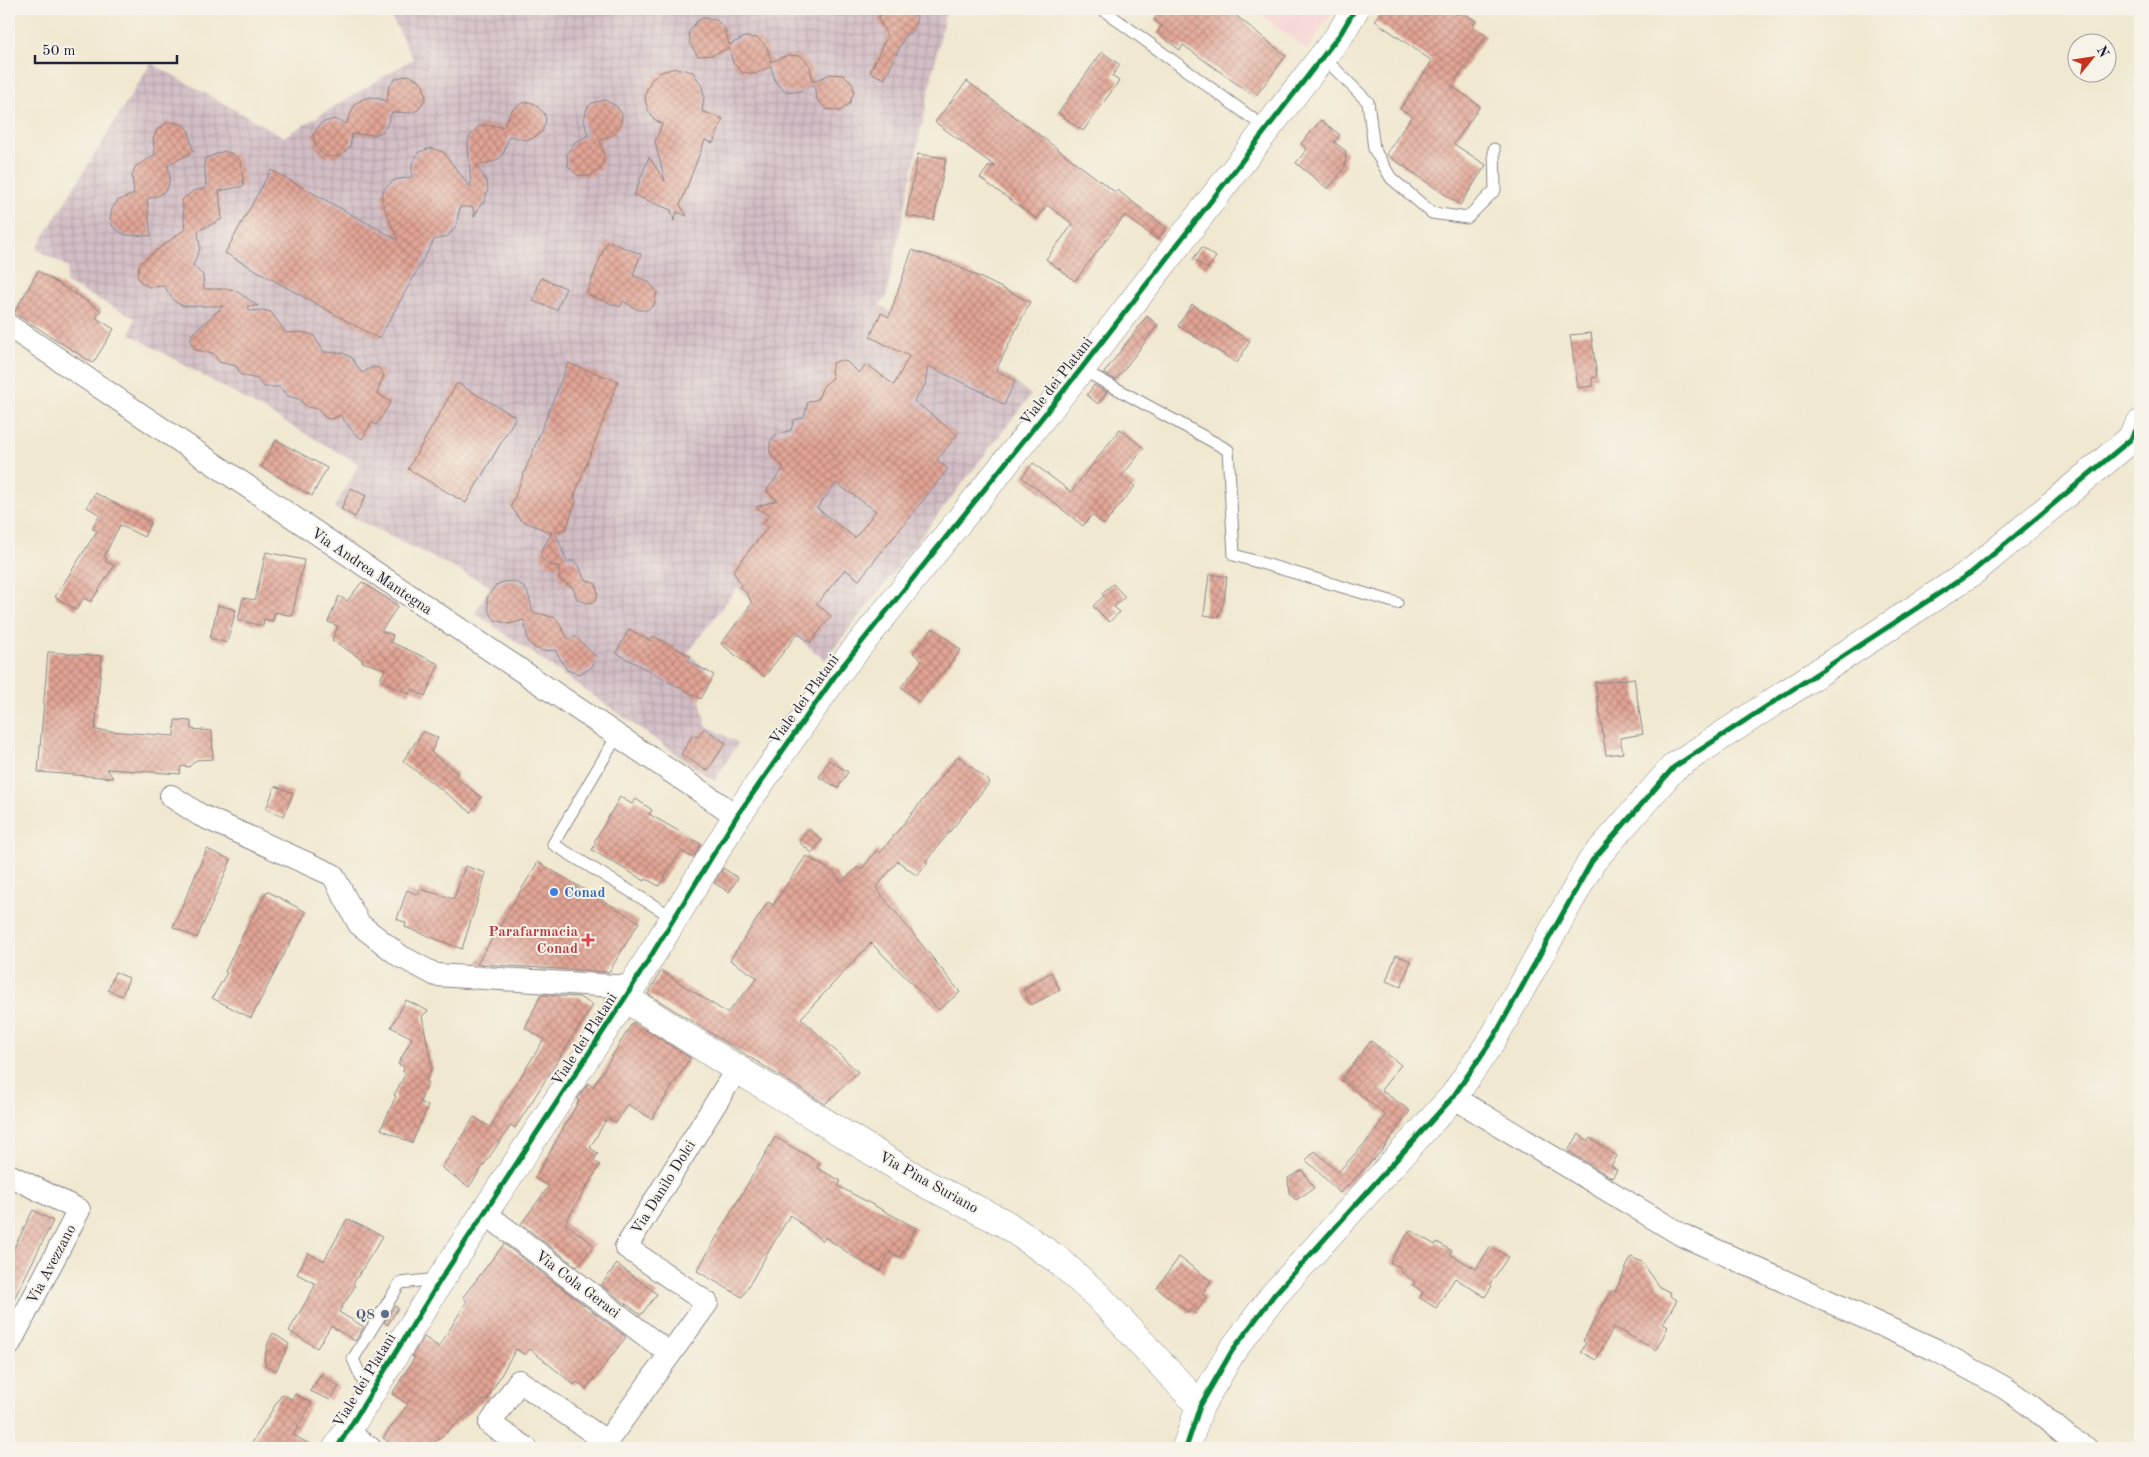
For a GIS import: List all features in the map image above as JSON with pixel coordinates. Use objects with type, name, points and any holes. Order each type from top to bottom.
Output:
[{"type":"street","name":"Viale dei Platani","points":[[342,1440],[441,1279],[486,1214],[629,993],[737,816],[837,673],[1082,369],[1323,57],[1341,33],[1355,9]]},
{"type":"street","name":"Via Andrea Mantegna","points":[[9,326],[737,816]]},
{"type":"street","points":[[1186,1448],[1200,1406],[1232,1351],[1274,1295],[1454,1097],[1494,1037],[1592,861],[1674,767],[1972,572],[2130,440],[2140,424]]},
{"type":"street","points":[[170,796],[200,816],[333,875],[359,924],[400,956],[436,975],[629,993]]},
{"type":"street","name":"Via Pina Suriano","points":[[629,993],[737,1069],[926,1184],[1004,1223],[1058,1260],[1098,1296],[1200,1406]]},
{"type":"street","name":"Via Danilo Dolci","points":[[605,1445],[707,1302],[626,1246],[737,1069]]},
{"type":"street","points":[[1454,1097],[1680,1234],[1936,1350],[1996,1383],[2032,1407],[2069,1438],[2086,1448]]},
{"type":"street","name":"Via Avezzano","points":[[9,1345],[79,1210],[10,1179]]},
{"type":"street","name":"Via Cola Geraci","points":[[486,1214],[670,1354]]},
{"type":"street","points":[[526,1448],[490,1424],[519,1382],[605,1445]]},
{"type":"street","points":[[342,1440],[370,1448]]},
{"type":"lane","points":[[1102,9],[1267,129]]},
{"type":"lane","points":[[1323,57],[1368,102],[1374,149],[1391,178],[1432,212],[1467,218],[1495,190],[1494,149]]},
{"type":"lane","points":[[1082,369],[1228,450],[1234,555],[1397,603]]},
{"type":"lane","points":[[617,736],[552,844],[674,918]]},
{"type":"shaded area","points":[[388,9],[946,9],[886,298],[879,305],[989,362],[1031,395],[825,660],[737,588],[688,653],[711,674],[699,696],[706,725],[738,743],[715,781],[475,613],[490,586],[334,508],[359,464],[130,334],[135,318],[66,283],[68,267],[36,249],[151,63],[284,137],[413,59]]},
{"type":"shaded area","points":[[1254,9],[1334,9],[1307,50]]},
{"type":"building","points":[[881,9],[915,9],[917,17],[914,30],[905,36],[885,79],[870,72],[887,36],[879,20]]},
{"type":"building","points":[[1163,9],[1228,9],[1286,56],[1255,97],[1183,45],[1180,50],[1157,33],[1162,26],[1154,20]]},
{"type":"building","points":[[1383,9],[1447,9],[1457,15],[1460,10],[1476,21],[1472,26],[1486,36],[1452,86],[1480,106],[1454,144],[1486,165],[1460,205],[1386,154],[1412,116],[1400,109],[1432,61],[1375,21]]},
{"type":"building","points":[[703,18],[716,20],[721,24],[725,29],[729,45],[745,37],[758,38],[767,47],[771,62],[788,55],[801,56],[810,66],[813,82],[830,74],[843,75],[852,82],[854,91],[850,103],[840,111],[826,109],[817,100],[814,85],[797,92],[784,91],[775,81],[771,66],[755,74],[742,72],[733,63],[729,48],[712,55],[698,56],[690,44],[689,32],[697,21]]},
{"type":"building","points":[[1102,52],[1120,65],[1112,76],[1119,81],[1083,131],[1058,113]]},
{"type":"building","points":[[676,68],[693,72],[702,86],[704,97],[702,111],[723,119],[713,143],[705,140],[680,205],[687,216],[677,212],[674,221],[671,210],[634,195],[649,157],[665,181],[655,142],[662,124],[654,119],[648,110],[645,99],[652,79],[661,72]]},
{"type":"building","points":[[408,75],[420,81],[423,85],[426,98],[418,110],[410,113],[392,112],[382,132],[373,135],[352,134],[350,147],[340,156],[326,157],[316,148],[313,135],[321,123],[334,119],[346,124],[355,104],[371,97],[387,101],[389,86],[395,79]]},
{"type":"building","points":[[967,81],[1115,192],[1117,190],[1167,228],[1157,240],[1125,215],[1075,281],[1046,259],[1073,224],[1047,205],[1037,219],[980,178],[989,166],[996,167],[935,122]]},
{"type":"building","points":[[605,100],[616,106],[622,114],[621,124],[613,135],[600,140],[604,157],[601,169],[590,176],[577,175],[568,166],[567,153],[575,142],[588,136],[584,120],[587,108],[592,103]]},
{"type":"building","points":[[529,102],[535,104],[544,113],[546,120],[542,132],[531,139],[525,140],[509,136],[500,158],[477,166],[487,182],[488,189],[484,203],[481,204],[474,217],[473,207],[460,207],[456,226],[448,236],[434,240],[379,339],[225,253],[271,170],[398,240],[382,202],[382,195],[384,189],[394,180],[412,177],[412,163],[419,152],[431,148],[443,152],[471,188],[468,142],[470,136],[479,126],[503,127],[512,110],[522,103]]},
{"type":"building","points":[[1321,120],[1340,135],[1334,142],[1346,151],[1345,167],[1328,189],[1296,163],[1307,149],[1301,144]]},
{"type":"building","points":[[168,122],[182,124],[189,131],[193,152],[168,165],[170,176],[168,188],[160,195],[147,199],[151,236],[125,235],[113,227],[110,218],[112,209],[117,201],[134,194],[132,175],[135,167],[155,155],[153,139],[157,130]]},
{"type":"building","points":[[224,151],[233,154],[240,160],[244,186],[219,191],[222,219],[198,231],[200,248],[193,266],[203,275],[204,289],[231,289],[238,292],[258,306],[247,306],[250,311],[262,310],[271,312],[286,333],[301,332],[314,336],[324,352],[343,353],[351,357],[362,373],[372,367],[379,368],[384,375],[377,393],[391,402],[376,425],[372,422],[362,439],[355,434],[340,415],[332,419],[325,418],[318,409],[307,407],[299,399],[287,396],[280,387],[264,387],[257,379],[241,375],[236,366],[219,362],[213,353],[196,350],[190,341],[192,334],[223,306],[183,306],[174,301],[164,286],[149,287],[142,283],[137,276],[140,263],[185,229],[182,200],[193,191],[206,188],[204,159]]},
{"type":"building","points":[[918,154],[946,158],[934,220],[906,216]]},
{"type":"building","points":[[607,241],[641,254],[633,275],[649,282],[657,292],[654,305],[647,310],[638,310],[623,301],[620,307],[586,294]]},
{"type":"building","points":[[1202,247],[1216,257],[1207,269],[1193,259]]},
{"type":"building","points":[[912,250],[951,263],[1030,302],[996,370],[1015,381],[1004,405],[985,393],[928,366],[925,385],[914,401],[957,435],[937,460],[948,469],[859,580],[845,569],[817,604],[831,616],[810,643],[798,633],[764,677],[721,644],[752,603],[746,592],[739,587],[741,585],[733,571],[768,527],[763,523],[769,516],[756,507],[777,500],[766,491],[784,468],[770,453],[770,442],[775,435],[791,430],[794,420],[804,417],[808,402],[818,399],[823,386],[833,378],[831,371],[833,363],[841,360],[847,362],[859,373],[867,364],[894,385],[909,356],[870,337],[881,313],[889,317]],"holes":[[[836,483],[876,511],[855,538],[817,508]]]},
{"type":"building","points":[[38,271],[101,310],[96,318],[114,329],[93,363],[14,313]]},
{"type":"building","points":[[541,278],[566,288],[557,310],[533,301]]},
{"type":"building","points":[[1192,304],[1250,341],[1237,363],[1178,326]]},
{"type":"building","points":[[1147,316],[1158,325],[1116,380],[1104,373]]},
{"type":"building","points":[[1591,333],[1597,377],[1592,378],[1593,386],[1578,388],[1570,335]]},
{"type":"building","points":[[568,363],[618,381],[574,497],[576,501],[566,529],[555,532],[567,561],[573,561],[579,565],[584,579],[596,584],[598,595],[594,602],[587,603],[577,599],[573,588],[560,580],[558,566],[549,565],[541,558],[541,551],[552,533],[520,520],[511,506]]},
{"type":"building","points":[[457,383],[516,417],[466,503],[408,469]]},
{"type":"building","points":[[1094,385],[1107,392],[1098,404],[1087,395]]},
{"type":"building","points":[[1120,429],[1144,448],[1122,476],[1135,486],[1104,525],[1092,515],[1083,526],[1022,477],[1033,463],[1071,492]]},
{"type":"building","points":[[276,440],[327,468],[312,496],[261,467]]},
{"type":"building","points":[[351,488],[366,496],[355,517],[341,509]]},
{"type":"building","points":[[95,493],[151,522],[144,537],[120,525],[104,556],[107,558],[105,561],[114,566],[91,602],[84,598],[76,610],[55,597],[97,531],[92,528],[100,515],[87,507]]},
{"type":"building","points":[[266,552],[304,560],[292,616],[275,612],[273,621],[264,619],[263,626],[238,620],[243,598],[255,600]]},
{"type":"building","points":[[1209,574],[1227,577],[1224,601],[1218,617],[1204,615]]},
{"type":"building","points":[[513,581],[522,585],[528,593],[533,612],[556,618],[568,639],[576,637],[597,658],[591,668],[579,674],[567,670],[555,650],[542,651],[533,647],[528,641],[524,620],[509,624],[495,620],[489,612],[487,598],[495,586],[503,582]]},
{"type":"building","points":[[362,582],[398,606],[381,631],[393,635],[391,642],[439,664],[425,696],[411,689],[409,694],[380,680],[385,669],[362,662],[363,660],[332,640],[338,626],[328,622],[339,596],[347,601]]},
{"type":"building","points":[[1113,584],[1125,597],[1114,607],[1120,612],[1109,622],[1093,606],[1104,596],[1102,593]]},
{"type":"building","points":[[218,605],[236,610],[227,643],[210,638]]},
{"type":"building","points":[[933,628],[961,650],[919,702],[901,687],[922,661],[913,653]]},
{"type":"building","points":[[629,629],[651,641],[653,636],[691,656],[688,661],[714,675],[701,699],[616,653]]},
{"type":"building","points":[[48,652],[102,656],[95,730],[174,736],[175,720],[191,721],[191,729],[212,731],[213,759],[196,760],[189,767],[181,766],[180,774],[107,769],[113,778],[38,772]]},
{"type":"building","points":[[1634,678],[1643,734],[1620,738],[1623,753],[1606,755],[1595,682]]},
{"type":"building","points":[[704,728],[726,743],[707,771],[681,754],[693,735],[698,737]]},
{"type":"building","points":[[423,731],[438,738],[431,752],[458,774],[455,777],[481,797],[471,812],[403,761]]},
{"type":"building","points":[[958,756],[990,782],[926,861],[928,863],[917,876],[898,861],[876,888],[960,992],[939,1010],[871,943],[801,1018],[858,1072],[825,1104],[648,994],[661,971],[727,1013],[758,978],[730,960],[768,902],[773,905],[806,856],[835,873],[841,882],[858,867],[861,870],[877,850],[880,853]]},
{"type":"building","points":[[829,760],[848,772],[838,788],[819,777]]},
{"type":"building","points":[[275,786],[293,793],[284,816],[266,809]]},
{"type":"building","points":[[620,797],[632,804],[636,799],[652,810],[649,814],[701,844],[693,858],[681,851],[659,886],[646,879],[645,881],[592,850],[596,843],[594,842]]},
{"type":"building","points":[[809,829],[822,840],[812,853],[799,842]]},
{"type":"building","points":[[207,849],[231,860],[197,938],[173,927]]},
{"type":"building","name":"Conad","points":[[538,862],[639,922],[609,972],[477,964]]},
{"type":"building","points":[[465,866],[486,873],[462,949],[405,927],[406,923],[397,919],[407,890],[418,895],[420,889],[454,899]]},
{"type":"building","points":[[723,868],[738,878],[729,892],[714,883]]},
{"type":"building","points":[[267,891],[306,912],[251,1018],[212,998],[227,973],[225,972],[237,946]]},
{"type":"building","points":[[1396,955],[1411,961],[1401,987],[1386,981]]},
{"type":"building","points":[[115,972],[129,978],[122,996],[108,990]]},
{"type":"building","points":[[1051,972],[1060,990],[1031,1005],[1023,990]]},
{"type":"building","points":[[541,995],[579,997],[593,1005],[515,1128],[511,1125],[469,1187],[442,1168],[474,1117],[490,1127],[544,1039],[525,1028]]},
{"type":"building","points":[[406,1000],[428,1011],[422,1016],[432,1068],[420,1102],[428,1106],[412,1143],[381,1129],[396,1096],[394,1095],[406,1073],[403,1072],[404,1067],[398,1064],[412,1038],[391,1027]]},
{"type":"building","points":[[633,1022],[690,1058],[652,1119],[627,1104],[616,1123],[607,1118],[590,1148],[598,1153],[594,1161],[600,1165],[565,1223],[594,1245],[577,1267],[521,1224],[549,1186],[535,1178],[579,1101],[577,1099],[588,1083],[593,1087]]},
{"type":"building","points":[[1371,1041],[1401,1065],[1381,1090],[1410,1111],[1380,1153],[1340,1193],[1306,1160],[1315,1151],[1338,1172],[1367,1141],[1386,1115],[1341,1080]]},
{"type":"building","points":[[1579,1134],[1588,1141],[1590,1138],[1617,1156],[1611,1166],[1617,1170],[1612,1178],[1568,1151]]},
{"type":"building","points":[[775,1137],[820,1163],[817,1168],[841,1181],[838,1186],[916,1228],[900,1257],[890,1252],[880,1271],[854,1257],[825,1237],[823,1241],[790,1215],[742,1297],[697,1271]]},
{"type":"building","points":[[1302,1170],[1314,1188],[1296,1200],[1289,1193],[1288,1178]]},
{"type":"building","points":[[33,1210],[53,1221],[9,1309],[9,1258]]},
{"type":"building","points":[[347,1219],[383,1236],[353,1284],[355,1286],[339,1312],[364,1327],[355,1341],[331,1326],[317,1348],[289,1331],[316,1284],[297,1274],[308,1253],[324,1261]]},
{"type":"building","points":[[1410,1230],[1435,1245],[1437,1242],[1452,1251],[1450,1254],[1476,1269],[1491,1246],[1508,1257],[1490,1284],[1492,1286],[1485,1297],[1455,1278],[1436,1308],[1420,1298],[1423,1292],[1413,1285],[1415,1282],[1399,1270],[1401,1268],[1390,1262]]},
{"type":"building","points":[[504,1244],[626,1337],[586,1389],[577,1382],[574,1385],[530,1349],[525,1355],[516,1349],[486,1401],[484,1400],[428,1448],[397,1448],[383,1438],[408,1404],[392,1394],[415,1357],[412,1356],[424,1337],[439,1347],[467,1301],[463,1297]]},
{"type":"building","points":[[1179,1257],[1211,1281],[1202,1294],[1207,1298],[1195,1314],[1191,1310],[1189,1313],[1157,1288]]},
{"type":"building","points":[[1631,1257],[1642,1262],[1660,1287],[1671,1293],[1670,1296],[1677,1300],[1663,1324],[1668,1327],[1656,1350],[1614,1327],[1596,1360],[1581,1352],[1586,1343],[1583,1341],[1612,1290],[1615,1292]]},
{"type":"building","points":[[617,1264],[657,1294],[641,1315],[601,1285]]},
{"type":"building","points":[[395,1306],[398,1308],[388,1325],[384,1322]]},
{"type":"building","points":[[273,1333],[289,1344],[276,1371],[266,1366],[264,1360],[268,1343]]},
{"type":"building","points":[[321,1374],[339,1387],[330,1400],[310,1391]]},
{"type":"building","points":[[282,1394],[292,1399],[295,1394],[312,1403],[293,1435],[317,1448],[249,1448]]},
{"type":"cycle path","points":[[337,1448],[441,1279],[625,998],[737,816],[837,673],[1081,369],[1341,33],[1355,9]]},
{"type":"cycle path","points":[[1186,1448],[1200,1406],[1232,1351],[1274,1295],[1453,1097],[1494,1037],[1592,861],[1674,767],[1972,572],[2130,440],[2140,424]]},
{"type":"place","name":"Conad","points":[[554,892]]},
{"type":"place","name":"Parafarmacia Conad","points":[[588,940]]},
{"type":"place","name":"Q8","points":[[385,1314]]}]
